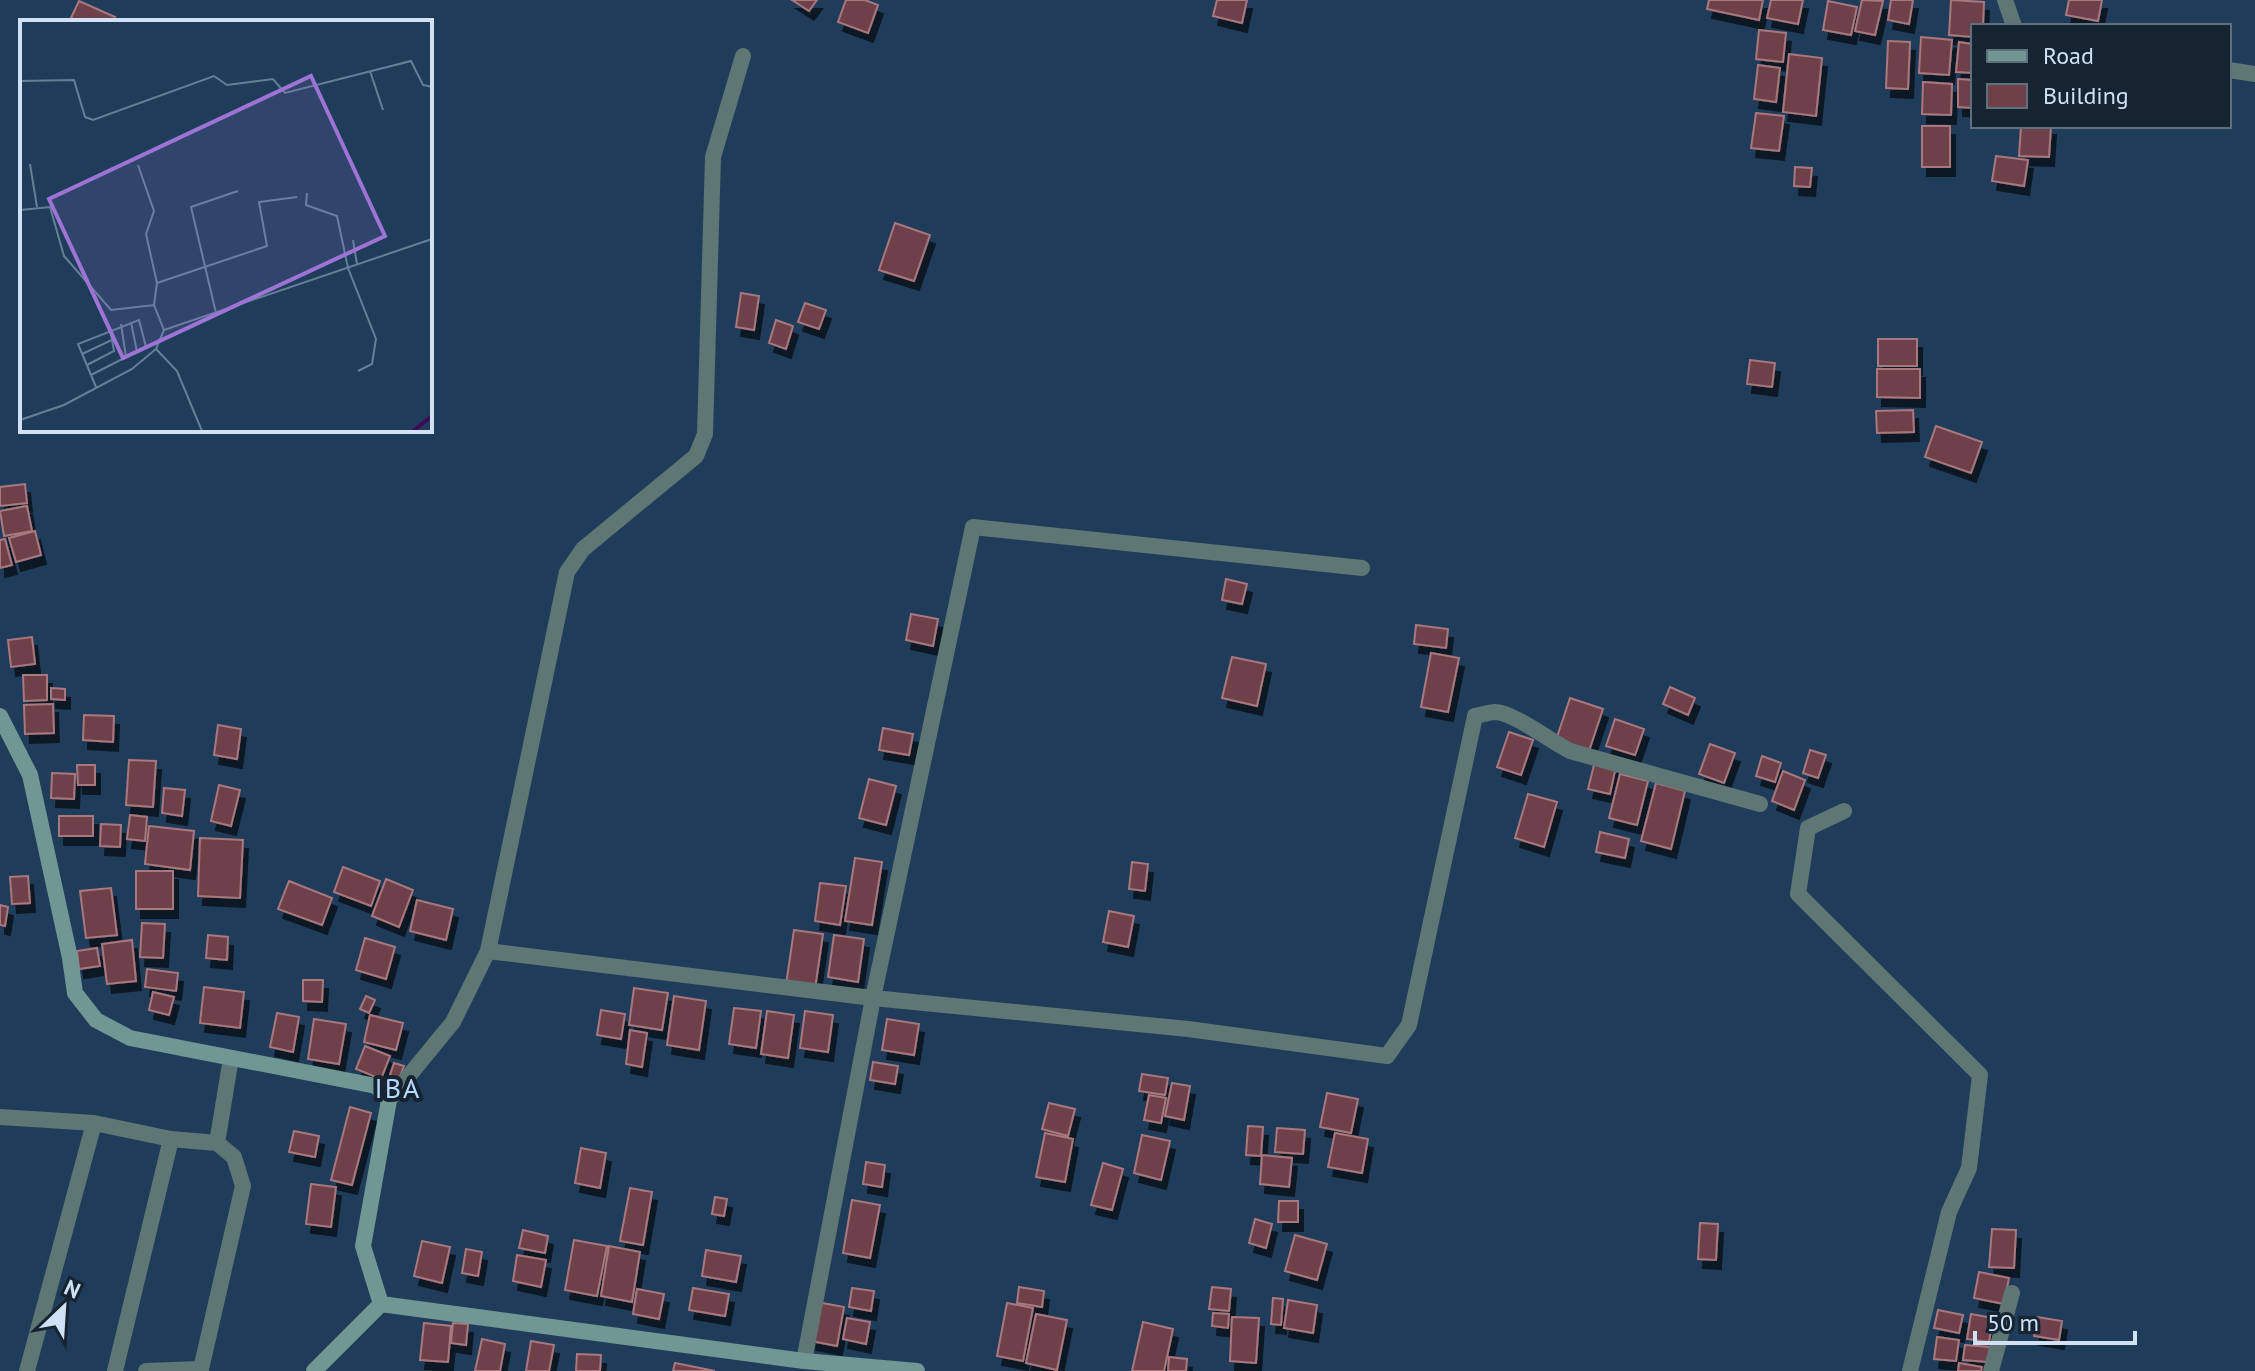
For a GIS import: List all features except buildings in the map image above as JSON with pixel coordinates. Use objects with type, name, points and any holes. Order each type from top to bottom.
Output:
[{"type":"street","points":[[2005,0],[2013,24]]},
{"type":"street","points":[[381,1304],[363,1246],[389,1100],[453,1022],[488,951],[567,572],[583,549],[696,456],[705,434],[713,157],[743,56]]},
{"type":"street","points":[[2231,70],[2255,74]]},
{"type":"street","points":[[804,1361],[873,998],[973,527],[1362,568]]},
{"type":"street","points":[[488,951],[873,998],[1188,1029],[1387,1056],[1409,1025],[1475,716],[1495,712],[1519,720],[1570,751],[1760,804]]},
{"type":"street","points":[[0,716],[30,775],[75,993],[96,1020],[130,1038],[376,1086],[389,1100]]},
{"type":"street","points":[[1844,811],[1808,828],[1798,894],[1980,1075],[1969,1168],[1949,1212],[1910,1371]]},
{"type":"street","points":[[217,1143],[231,1058]]},
{"type":"street","points":[[1,1121],[94,1123],[171,1139],[217,1143],[234,1157],[243,1186],[201,1369],[146,1371]]},
{"type":"street","points":[[27,1371],[94,1123]]},
{"type":"street","points":[[115,1371],[171,1139]]},
{"type":"street","points":[[1991,1371],[2012,1293]]},
{"type":"street","points":[[381,1304],[804,1361],[917,1371]]},
{"type":"street","points":[[314,1371],[381,1304]]},
{"type":"district","name":"IBA","points":[[398,1088]]}]
